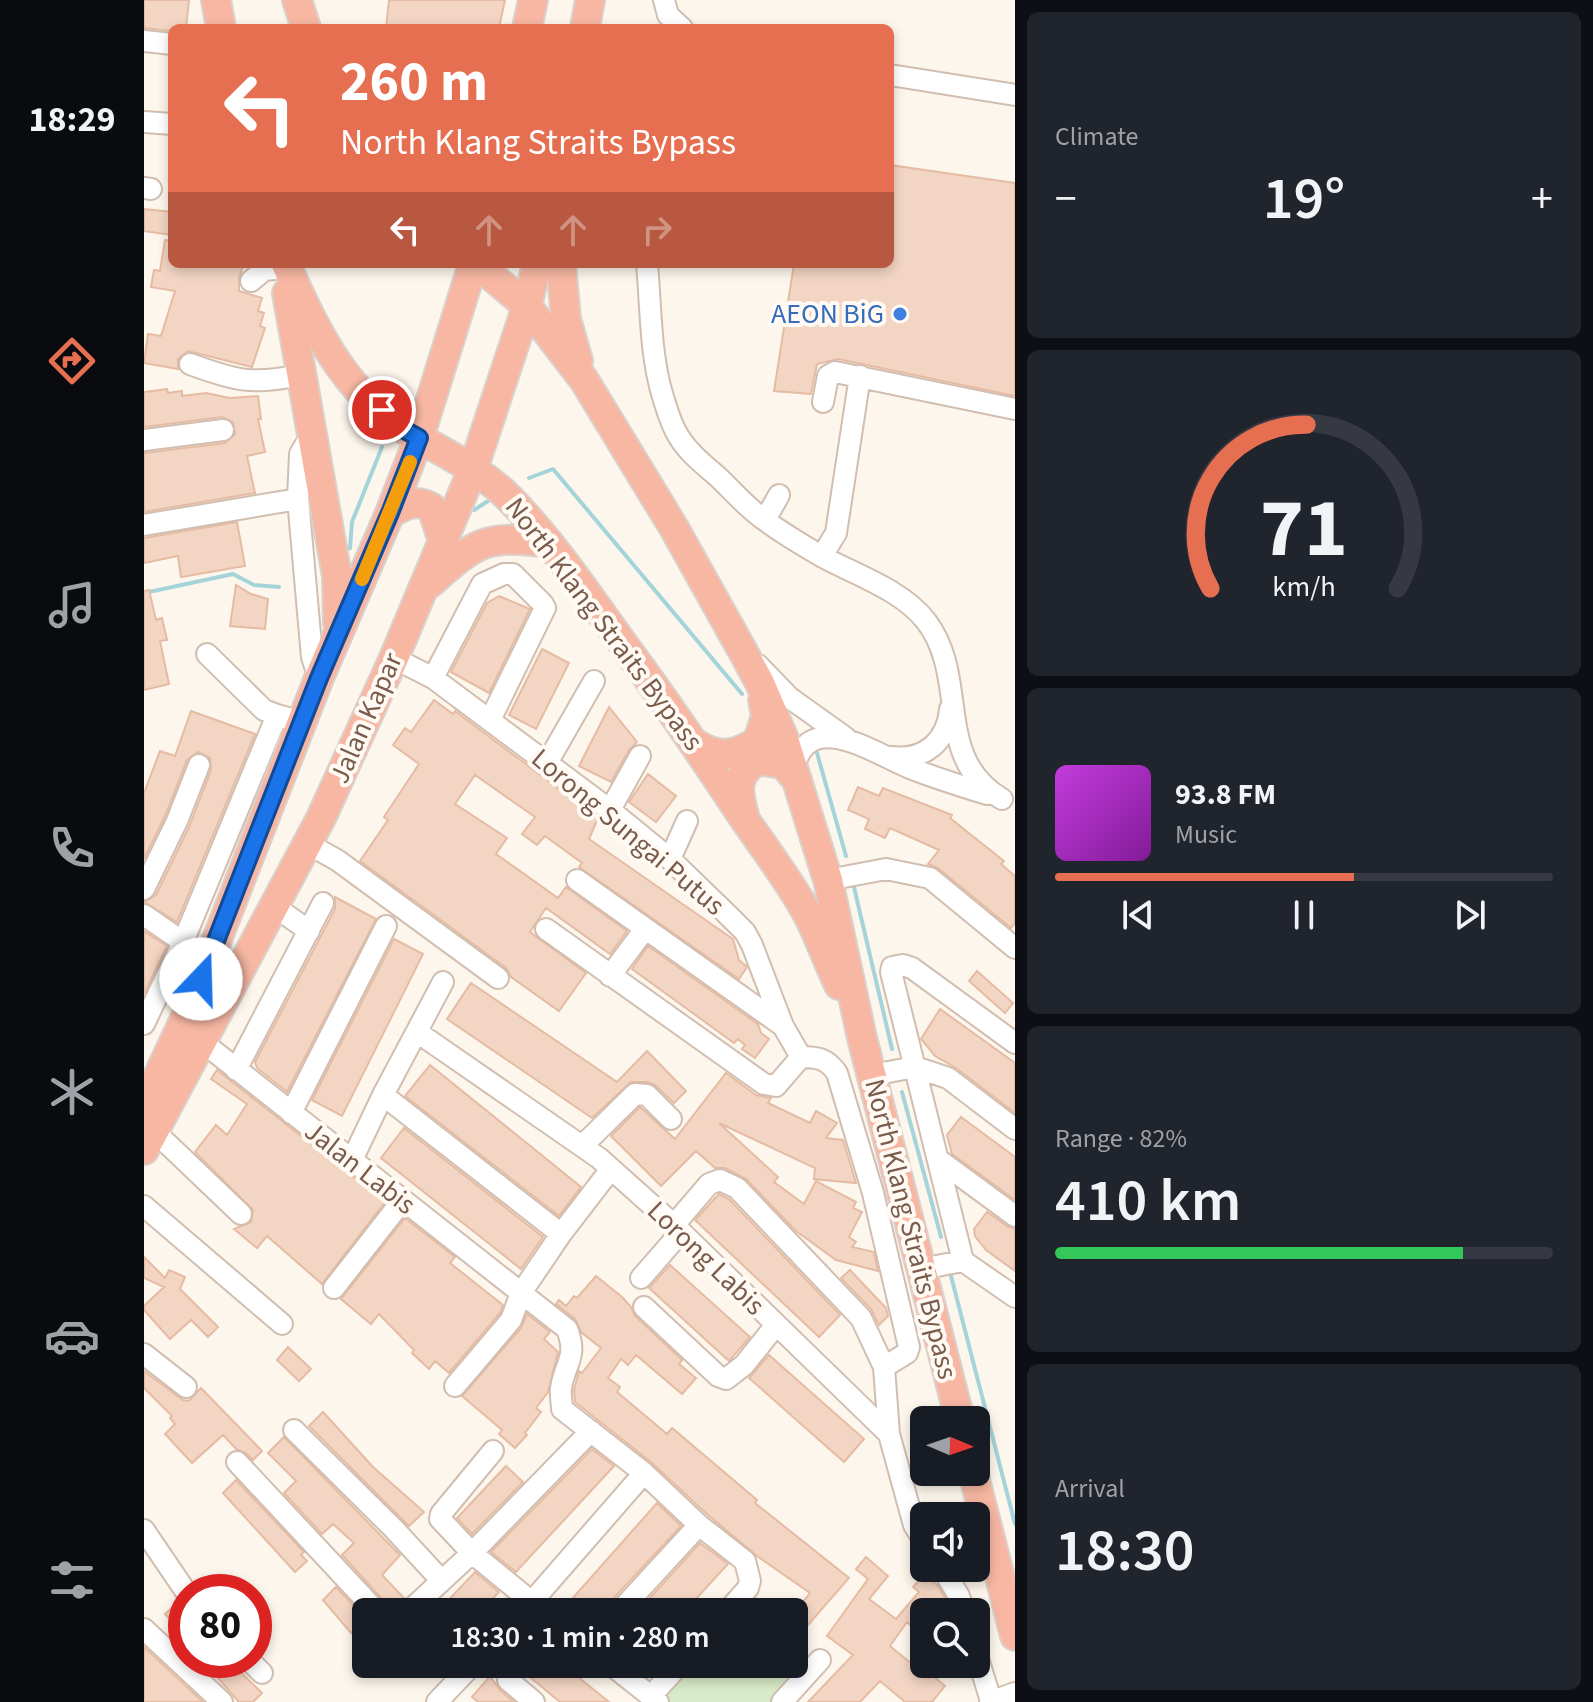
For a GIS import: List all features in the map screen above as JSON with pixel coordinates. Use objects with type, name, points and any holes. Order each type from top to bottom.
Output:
[{"type":"highway","points":[[216,0],[220,24]]},
{"type":"highway","points":[[297,0],[305,24]]},
{"type":"highway","points":[[528,24],[533,0]]},
{"type":"highway","points":[[586,24],[590,0]]},
{"type":"highway","points":[[284,268],[337,576],[338,632]]},
{"type":"highway","name":"North Klang Straits Bypass","points":[[285,268],[332,357],[362,393],[401,428],[489,479],[549,543],[696,744],[769,851],[808,916],[862,1038]]},
{"type":"highway","name":"Jalan Kapar","points":[[147,1129],[190,1037],[290,719],[319,678],[390,513],[419,438],[474,268]]},
{"type":"highway","name":"North Klang Straits Bypass","points":[[480,268],[527,306],[584,380],[674,528],[760,683],[796,773],[828,880],[862,1038],[956,1406]]},
{"type":"highway","name":"Jalan Kapar","points":[[190,1037],[274,906],[308,844],[394,658],[473,469],[527,306],[536,268]]},
{"type":"highway","points":[[561,268],[566,319],[584,380]]},
{"type":"highway","points":[[390,513],[411,502],[422,501],[432,508],[443,541]]},
{"type":"highway","points":[[422,591],[465,552],[494,539],[549,543]]},
{"type":"highway","points":[[696,744],[711,753],[729,755],[758,741],[766,716],[760,683]]},
{"type":"highway","points":[[745,819],[738,794],[746,768],[757,760],[770,760],[796,773]]},
{"type":"highway","points":[[977,1486],[1015,1636]]},
{"type":"street","points":[[660,24],[662,0]]},
{"type":"street","points":[[662,0],[668,15],[678,24]]},
{"type":"street","points":[[144,41],[168,44]]},
{"type":"street","points":[[894,65],[1015,84]]},
{"type":"street","points":[[894,76],[1015,95]]},
{"type":"street","points":[[144,122],[168,124]]},
{"type":"street","points":[[251,281],[264,270],[272,268]]},
{"type":"street","points":[[647,268],[662,394],[679,437],[694,455],[765,520],[822,556],[897,596],[925,618],[939,640],[946,661],[957,731],[966,761],[974,778],[986,790],[1008,801]]},
{"type":"street","points":[[190,364],[241,381],[277,380],[301,375]]},
{"type":"street","points":[[823,402],[831,372],[1015,409]]},
{"type":"street","points":[[822,556],[836,533],[860,376]]},
{"type":"street","points":[[144,440],[223,430]]},
{"type":"street","points":[[312,434],[300,454],[298,499],[312,657],[319,678]]},
{"type":"street","points":[[765,520],[779,495]]},
{"type":"street","points":[[144,525],[298,499]]},
{"type":"street","points":[[494,539],[504,574]]},
{"type":"street","points":[[433,678],[482,584],[504,574],[513,574],[545,608],[490,720]]},
{"type":"street","points":[[741,648],[790,698],[846,738],[936,778],[1008,801]]},
{"type":"street","points":[[146,1019],[290,719],[264,710],[207,654]]},
{"type":"street","name":"Lorong Sungai Putus","points":[[394,658],[433,678],[610,810],[670,859],[745,932],[783,1026],[801,1057]]},
{"type":"street","points":[[547,763],[594,681]]},
{"type":"street","points":[[883,756],[911,758],[926,753],[936,745],[949,718],[951,689]]},
{"type":"street","points":[[796,773],[803,746],[812,740],[846,738]]},
{"type":"street","points":[[610,810],[640,756]]},
{"type":"street","points":[[144,889],[177,821],[199,765]]},
{"type":"street","points":[[670,859],[687,821]]},
{"type":"street","points":[[308,844],[337,860],[498,978]]},
{"type":"street","points":[[828,880],[886,869],[930,878],[1015,948]]},
{"type":"street","points":[[577,880],[783,1026]]},
{"type":"street","points":[[236,1070],[323,903]]},
{"type":"street","points":[[274,906],[309,931]]},
{"type":"street","points":[[144,915],[183,942]]},
{"type":"street","points":[[291,1113],[386,926]]},
{"type":"street","points":[[546,929],[764,1084],[776,1086],[801,1057],[828,1061],[837,1073],[873,1193],[909,1347],[907,1353],[884,1367]]},
{"type":"street","points":[[610,976],[645,929]]},
{"type":"street","points":[[1015,1043],[912,968],[892,967],[963,1261],[1015,1297]]},
{"type":"street","points":[[352,1160],[443,982]]},
{"type":"street","name":"Jalan Labis","points":[[146,1019],[190,1037],[236,1070],[567,1329],[573,1344],[561,1388],[562,1409],[591,1431]]},
{"type":"street","name":"Lorong Labis","points":[[417,1032],[583,1145],[678,1229],[889,1434]]},
{"type":"street","points":[[872,1075],[915,1067],[948,1078],[1015,1129]]},
{"type":"street","points":[[583,1145],[635,1094],[647,1095],[671,1119]]},
{"type":"street","points":[[383,1095],[561,1234]]},
{"type":"street","points":[[147,1129],[241,1214]]},
{"type":"street","points":[[939,1160],[1015,1216]]},
{"type":"street","points":[[455,1386],[511,1320],[521,1293],[611,1169]]},
{"type":"street","points":[[641,1278],[709,1184],[720,1180],[737,1188],[861,1318],[884,1367],[889,1434],[910,1510]]},
{"type":"street","points":[[334,1288],[402,1201]]},
{"type":"street","points":[[144,1206],[282,1324]]},
{"type":"street","points":[[921,1269],[963,1261]]},
{"type":"street","points":[[644,1307],[718,1376],[726,1379],[744,1365],[776,1325]]},
{"type":"street","points":[[144,1354],[186,1387]]},
{"type":"street","points":[[294,1430],[441,1580]]},
{"type":"street","points":[[425,1598],[591,1431],[745,1561],[750,1581],[739,1598]]},
{"type":"street","points":[[493,1451],[441,1514],[443,1524],[521,1598]]},
{"type":"street","points":[[237,1462],[364,1598]]},
{"type":"street","points":[[542,1598],[644,1473]]},
{"type":"street","points":[[632,1598],[699,1525]]},
{"type":"street","points":[[144,1530],[174,1574]]},
{"type":"street","points":[[144,1629],[222,1702]]},
{"type":"street","points":[[782,1702],[820,1660]]},
{"type":"street","points":[[437,1702],[460,1678]]},
{"type":"street","points":[[628,1678],[655,1699],[670,1678]]},
{"type":"street","points":[[983,1678],[990,1702],[1015,1693]]},
{"type":"street","points":[[508,1680],[534,1702]]},
{"type":"green space","points":[[796,1678],[774,1702],[670,1702],[666,1699],[678,1679]]},
{"type":"building","points":[[144,0],[189,0],[186,24],[168,24],[168,31],[144,28]]},
{"type":"building","points":[[389,0],[505,0],[500,24],[386,24]]},
{"type":"building","name":"AEON BiG","points":[[894,166],[1015,183],[1015,396],[838,359],[817,364],[811,394],[774,391],[793,268],[894,268]]},
{"type":"building","points":[[144,209],[168,212],[168,234],[144,231]]},
{"type":"building","points":[[165,240],[168,240],[168,268],[242,268],[239,291],[262,298],[258,311],[264,313],[260,326],[265,328],[252,367],[188,351],[178,359],[178,369],[144,363],[148,334],[161,336],[175,291],[151,287],[154,270],[160,271]]},
{"type":"building","points":[[167,389],[168,393],[182,391],[182,396],[206,393],[230,398],[258,396],[261,419],[258,419],[265,452],[247,456],[255,493],[144,512],[144,453],[225,443],[235,434],[233,422],[222,417],[144,427],[144,392]]},
{"type":"building","points":[[237,522],[245,566],[181,577],[178,556],[144,563],[144,538]]},
{"type":"building","points":[[236,585],[268,599],[265,629],[230,626]]},
{"type":"building","points":[[149,590],[156,620],[162,618],[167,640],[160,641],[169,684],[144,690],[144,591]]},
{"type":"building","points":[[499,596],[530,609],[489,693],[451,672],[487,603]]},
{"type":"building","points":[[542,649],[569,663],[536,729],[509,715]]},
{"type":"building","points":[[434,700],[453,714],[455,711],[598,818],[589,839],[733,939],[739,960],[747,967],[739,979],[579,867],[582,863],[545,836],[537,845],[522,834],[535,817],[475,775],[455,804],[507,838],[496,854],[558,898],[566,887],[627,931],[610,954],[546,908],[530,932],[586,973],[559,1011],[511,977],[506,968],[360,861],[388,820],[384,817],[419,764],[393,745],[405,728],[411,732]]},
{"type":"building","points":[[609,707],[637,742],[611,782],[579,766]]},
{"type":"building","points":[[191,711],[255,734],[177,922],[144,902],[156,895],[189,827],[211,770],[210,758],[198,752],[187,760],[144,859],[144,793],[160,751],[175,756]]},
{"type":"building","points":[[648,774],[676,796],[656,822],[629,802]]},
{"type":"building","points":[[858,787],[879,796],[883,788],[952,815],[950,818],[1004,861],[1001,864],[1015,876],[1015,923],[1011,928],[938,868],[928,864],[939,850],[890,828],[885,838],[865,829],[869,819],[848,810]]},
{"type":"building","points":[[335,897],[376,919],[287,1092],[257,1068],[255,1062],[335,909]]},
{"type":"building","points":[[144,931],[167,946],[144,994]]},
{"type":"building","points":[[394,939],[423,954],[342,1116],[312,1100]]},
{"type":"building","points":[[648,946],[758,1024],[761,1033],[769,1039],[755,1058],[742,1049],[745,1045],[738,1039],[734,1043],[632,969]]},
{"type":"building","points":[[977,971],[1013,1003],[1005,1013],[969,981]]},
{"type":"building","points":[[471,983],[617,1082],[647,1051],[686,1091],[674,1103],[655,1085],[631,1082],[592,1118],[447,1019]]},
{"type":"building","points":[[940,1009],[1015,1063],[1015,1113],[956,1068],[935,1056],[921,1039]]},
{"type":"building","points":[[430,1065],[581,1187],[559,1216],[405,1096]]},
{"type":"building","points":[[217,1070],[385,1202],[322,1284],[267,1236],[257,1248],[234,1229],[251,1222],[253,1210],[195,1152],[216,1125],[227,1135],[247,1104],[211,1079]]},
{"type":"building","points":[[726,1073],[756,1095],[771,1098],[768,1103],[810,1123],[816,1111],[837,1123],[826,1138],[843,1140],[856,1183],[814,1179],[815,1168],[719,1123],[778,1177],[774,1182],[804,1204],[816,1181],[856,1202],[853,1208],[862,1212],[849,1237],[856,1242],[852,1247],[874,1252],[878,1271],[836,1260],[796,1231],[746,1179],[725,1168],[715,1168],[696,1151],[661,1186],[611,1136],[640,1107],[675,1139]]},
{"type":"building","points":[[961,1117],[1015,1157],[1015,1200],[952,1154],[947,1135]]},
{"type":"building","points":[[404,1128],[543,1237],[521,1269],[381,1158]]},
{"type":"building","points":[[719,1194],[729,1199],[840,1315],[819,1337],[695,1220]]},
{"type":"building","points":[[987,1212],[1015,1229],[1015,1271],[986,1250],[975,1236],[974,1229]]},
{"type":"building","points":[[405,1218],[455,1257],[450,1263],[503,1305],[500,1313],[449,1373],[435,1361],[429,1369],[379,1314],[371,1324],[341,1299]]},
{"type":"building","points":[[144,1257],[165,1278],[169,1270],[185,1277],[180,1289],[218,1327],[208,1337],[191,1320],[170,1339],[144,1310],[144,1306],[164,1287],[144,1278]]},
{"type":"building","points":[[670,1265],[750,1337],[729,1361],[649,1288]]},
{"type":"building","points":[[850,1270],[886,1308],[888,1316],[879,1325],[871,1309],[841,1278]]},
{"type":"building","points":[[596,1276],[622,1297],[635,1316],[682,1360],[679,1364],[696,1378],[682,1394],[636,1355],[628,1365],[621,1359],[608,1378],[620,1387],[617,1392],[667,1434],[672,1428],[757,1500],[755,1503],[849,1578],[808,1625],[806,1598],[810,1593],[757,1556],[652,1463],[575,1402],[574,1390],[579,1371],[582,1373],[601,1348],[581,1332],[575,1319],[556,1304],[559,1300],[566,1306],[574,1296],[577,1298]]},
{"type":"building","points":[[527,1314],[550,1332],[544,1339],[558,1352],[548,1392],[536,1408],[541,1412],[515,1448],[499,1434],[502,1430],[462,1396],[521,1328]]},
{"type":"building","points":[[288,1347],[311,1369],[299,1381],[277,1360]]},
{"type":"building","points":[[769,1355],[864,1439],[844,1462],[749,1378]]},
{"type":"building","points":[[144,1371],[183,1400],[189,1401],[201,1388],[262,1451],[253,1460],[236,1449],[223,1435],[192,1463],[165,1434],[175,1424],[170,1418],[172,1416],[144,1388]]},
{"type":"building","points":[[323,1412],[373,1467],[424,1512],[409,1526],[309,1426]]},
{"type":"building","points":[[284,1437],[400,1555],[382,1575],[404,1598],[381,1598],[342,1555],[354,1543],[333,1524],[322,1534],[284,1493],[296,1481],[268,1453]]},
{"type":"building","points":[[592,1449],[614,1466],[516,1572],[491,1552]]},
{"type":"building","points":[[506,1466],[523,1482],[472,1534],[457,1518]]},
{"type":"building","points":[[236,1480],[304,1552],[301,1555],[307,1561],[295,1572],[223,1493]]},
{"type":"building","points":[[657,1503],[681,1526],[614,1598],[573,1598]]},
{"type":"building","points":[[700,1543],[728,1564],[697,1598],[650,1598]]},
{"type":"building","points":[[866,1557],[888,1576],[869,1599],[896,1619],[910,1603],[910,1625],[907,1622],[890,1646],[910,1662],[910,1678],[936,1678],[945,1686],[932,1702],[905,1702],[880,1681],[860,1702],[808,1702],[853,1655],[827,1636],[868,1579],[856,1569]]},
{"type":"building","points":[[475,1572],[499,1592],[493,1598],[450,1598]]},
{"type":"building","points":[[918,1582],[934,1582],[945,1598],[914,1598],[919,1592],[913,1587]]},
{"type":"building","points":[[336,1587],[352,1604],[351,1633],[323,1600]]},
{"type":"building","points":[[144,1647],[168,1669],[168,1678],[177,1678],[203,1702],[144,1702]]},
{"type":"building","points":[[218,1678],[247,1678],[262,1693],[253,1702],[239,1702]]},
{"type":"building","points":[[491,1678],[514,1702],[478,1702],[472,1697]]},
{"type":"building","points":[[531,1678],[579,1678],[609,1702],[560,1702]]},
{"type":"waterway","points":[[344,551],[350,548],[352,522],[382,447]]},
{"type":"waterway","points":[[529,478],[553,469],[742,694]]},
{"type":"waterway","points":[[474,510],[488,501]]},
{"type":"waterway","points":[[144,593],[233,574],[254,585],[279,587]]},
{"type":"waterway","points":[[817,753],[846,856]]},
{"type":"waterway","points":[[853,883],[892,1049]]},
{"type":"waterway","points":[[902,1092],[941,1237]]},
{"type":"waterway","points":[[951,1276],[1015,1524]]},
{"type":"slow traffic","points":[[362,579],[410,462]]},
{"type":"place","name":"AEON BiG","points":[[900,314]]},
{"type":"route","points":[[201,979],[319,678],[419,438],[401,428],[382,410]]}]
